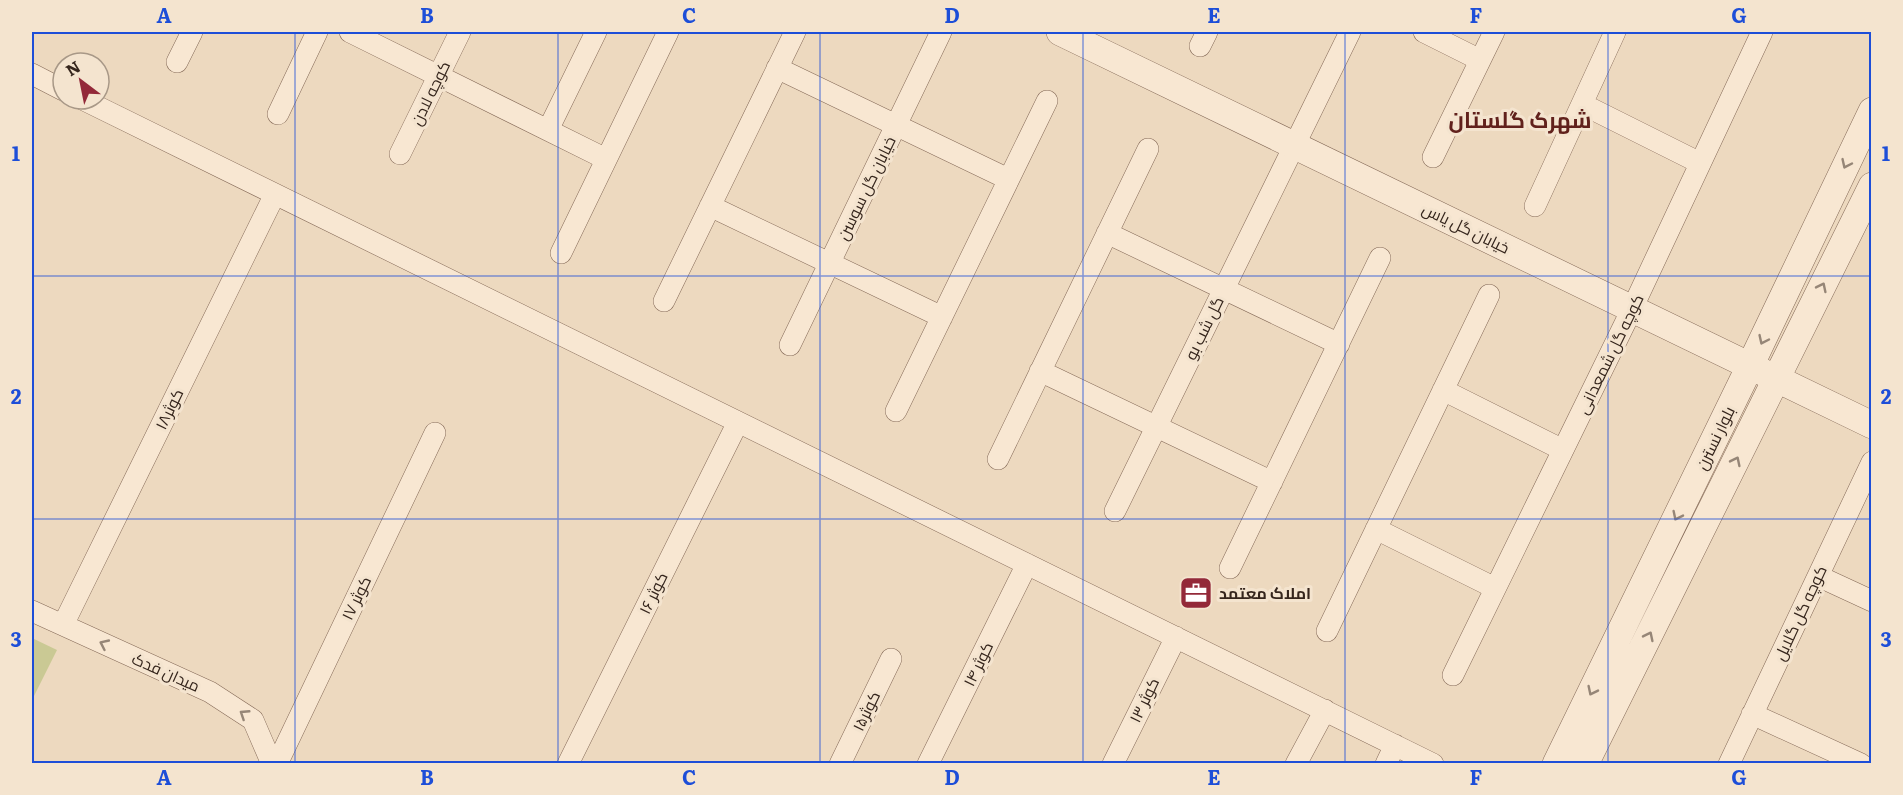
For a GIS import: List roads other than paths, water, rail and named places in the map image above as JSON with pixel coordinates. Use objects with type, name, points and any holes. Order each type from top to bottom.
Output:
[{"type":"street","points":[[177,62],[192,32]]},
{"type":"street","points":[[278,114],[317,32]]},
{"type":"street","points":[[350,32],[606,159]]},
{"type":"street","name":"کوچه لادن","points":[[400,154],[460,32]]},
{"type":"street","points":[[548,130],[596,32]]},
{"type":"street","points":[[561,253],[668,32]]},
{"type":"street","points":[[664,301],[795,32]]},
{"type":"street","name":"خیابان گل سوسن","points":[[790,345],[941,32]]},
{"type":"street","name":"خیابان گل یاس","points":[[1060,32],[1872,425]]},
{"type":"street","name":"گل شب بو","points":[[1115,511],[1350,32]]},
{"type":"street","points":[[1424,32],[1480,60]]},
{"type":"street","points":[[1433,157],[1494,32]]},
{"type":"street","points":[[1535,206],[1616,32]]},
{"type":"street","name":"کوچه گل شمعدانی","points":[[1453,675],[1632,309],[1762,32]]},
{"type":"street","points":[[777,68],[1008,179]]},
{"type":"street","points":[[32,74],[51,84]]},
{"type":"street","points":[[896,411],[1047,101]]},
{"type":"street","points":[[1582,104],[1700,164]]},
{"type":"street","points":[[106,111],[1325,710],[1391,754],[1433,764]]},
{"type":"street","name":"بلوار نسترن","points":[[1556,764],[1872,111]]},
{"type":"street","points":[[998,459],[1148,149]]},
{"type":"street","name":"بلوار نسترن","points":[[1585,764],[1872,186]]},
{"type":"street","name":"کوثر۱۸","points":[[63,625],[275,194]]},
{"type":"street","points":[[710,206],[942,317]]},
{"type":"street","points":[[1107,233],[1339,344]]},
{"type":"street","points":[[1230,568],[1380,258]]},
{"type":"street","points":[[1327,631],[1489,295]]},
{"type":"street","points":[[1040,371],[1272,482]]},
{"type":"street","points":[[1443,390],[1563,450]]},
{"type":"street","name":"کوثر ۱۶","points":[[568,764],[738,422]]},
{"type":"street","name":"کوثر ۱۷","points":[[277,764],[435,433]]},
{"type":"street","name":"کوچه گل گلایل","points":[[1729,764],[1872,462]]},
{"type":"street","points":[[1376,529],[1495,588]]},
{"type":"street","name":"کوثر ۱۴","points":[[928,764],[1027,564]]},
{"type":"street","points":[[1818,576],[1872,601]]},
{"type":"street","name":"میدان فدک","points":[[32,611],[210,692],[253,720],[272,764]]},
{"type":"street","name":"کوثر ۱۳","points":[[1113,764],[1176,637]]},
{"type":"street","name":"کوثر۱۵","points":[[840,764],[891,659]]},
{"type":"street","points":[[1296,764],[1325,710]]},
{"type":"street","points":[[1752,714],[1862,764]]},
{"type":"street","points":[[1867,764],[1872,755]]},
{"type":"place","name":"املاک معتمد","points":[[1196,593]]},
{"type":"district","name":"شهرک گلستان","points":[[1520,120]]}]
